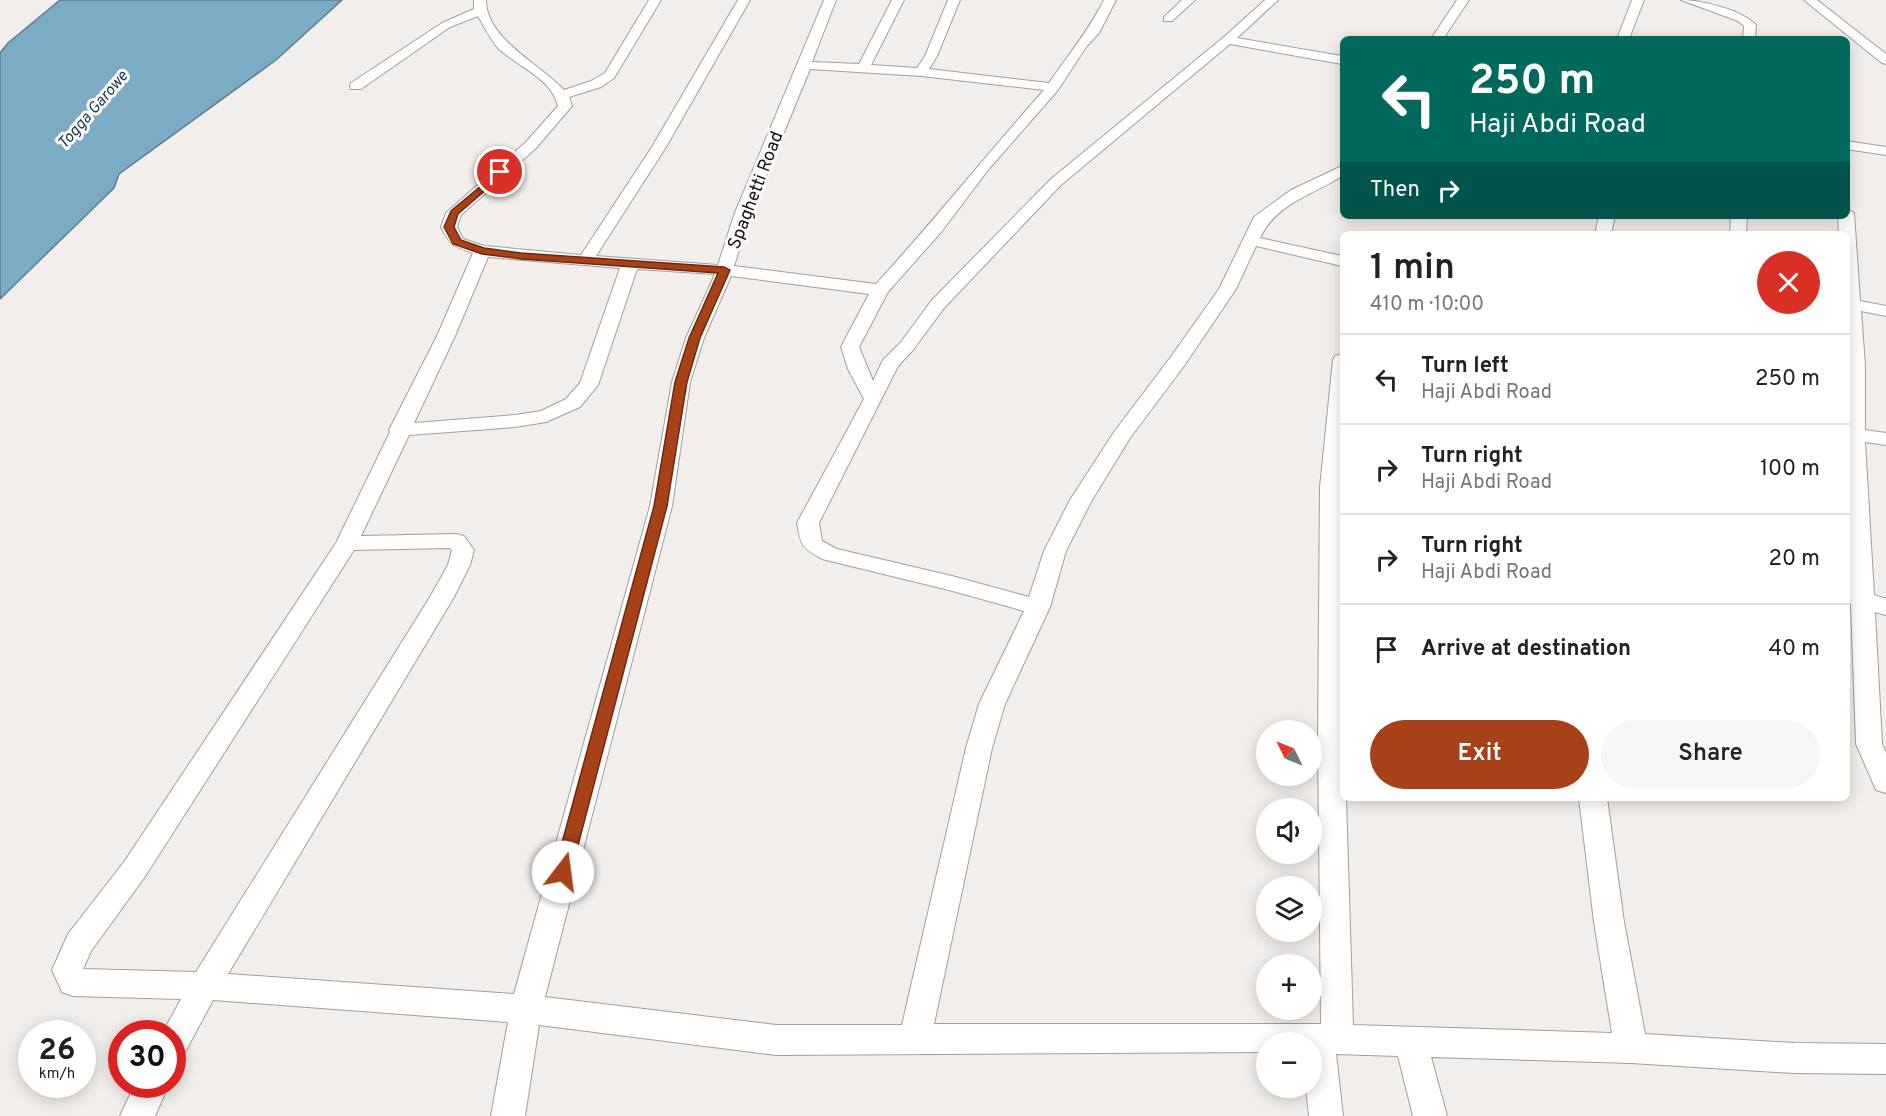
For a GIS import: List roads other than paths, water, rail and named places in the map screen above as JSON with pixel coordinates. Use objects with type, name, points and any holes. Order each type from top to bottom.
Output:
[{"type":"street","points":[[562,95],[596,84],[610,75],[655,0]]},
{"type":"street","points":[[585,261],[659,147],[744,0]]},
{"type":"street","name":"Spaghetti Road","points":[[508,1116],[526,1009],[661,506],[681,382],[695,338],[724,270],[742,215],[830,0]]},
{"type":"street","points":[[863,68],[898,0]]},
{"type":"street","points":[[921,72],[931,56],[954,0]]},
{"type":"street","points":[[874,399],[857,369],[850,347],[880,290],[936,228],[983,167],[1053,87],[1081,45],[1093,33],[1110,0]]},
{"type":"street","points":[[1168,19],[1189,0]]},
{"type":"street","points":[[1038,607],[952,583],[830,554],[812,544],[808,523],[874,399],[890,364],[908,346],[938,304],[1056,182],[1228,40],[1272,0]]},
{"type":"street","points":[[1439,36],[1463,0]]},
{"type":"street","points":[[1624,36],[1638,0]]},
{"type":"street","points":[[1687,0],[1742,19],[1750,25],[1749,36]]},
{"type":"street","points":[[1810,0],[1886,60]]},
{"type":"street","points":[[356,86],[446,25],[480,6],[502,45],[546,78],[562,95],[565,106],[531,146],[454,213],[449,227],[457,242],[482,251],[585,261],[724,270],[880,290]]},
{"type":"street","points":[[1228,40],[1340,60]]},
{"type":"street","points":[[805,65],[921,72],[1053,87]]},
{"type":"street","points":[[1850,146],[1886,152]]},
{"type":"street","points":[[915,1039],[979,747],[992,704],[1038,607],[1055,551],[1081,500],[1121,436],[1177,362],[1227,289],[1260,220],[1280,203],[1340,171]]},
{"type":"street","points":[[1249,240],[1340,261]]},
{"type":"street","points":[[482,251],[446,336],[399,430],[347,543],[134,870],[79,943],[67,970],[73,982],[204,986],[526,1009],[776,1040],[1328,1039],[1631,1048],[1794,1058],[1886,1059]]},
{"type":"street","points":[[399,430],[515,421],[546,416],[573,403],[590,385],[630,264]]},
{"type":"street","points":[[1850,274],[1856,365],[1851,434],[1865,601],[1869,744],[1886,783]]},
{"type":"street","points":[[1852,304],[1886,310]]},
{"type":"street","points":[[1328,1114],[1331,487],[1340,383]]},
{"type":"street","points":[[1851,434],[1886,439]]},
{"type":"street","points":[[186,1020],[204,986],[442,597],[459,565],[463,550],[456,541],[347,543]]},
{"type":"street","points":[[1593,801],[1609,922],[1631,1048]]},
{"type":"street","points":[[1411,1041],[1430,1116]]},
{"type":"street","points":[[136,1116],[146,1098]]},
{"type":"water","name":"Togga Garowe","points":[[60,0],[342,0],[276,60],[119,174],[114,188],[0,299],[0,53],[8,43]]}]
